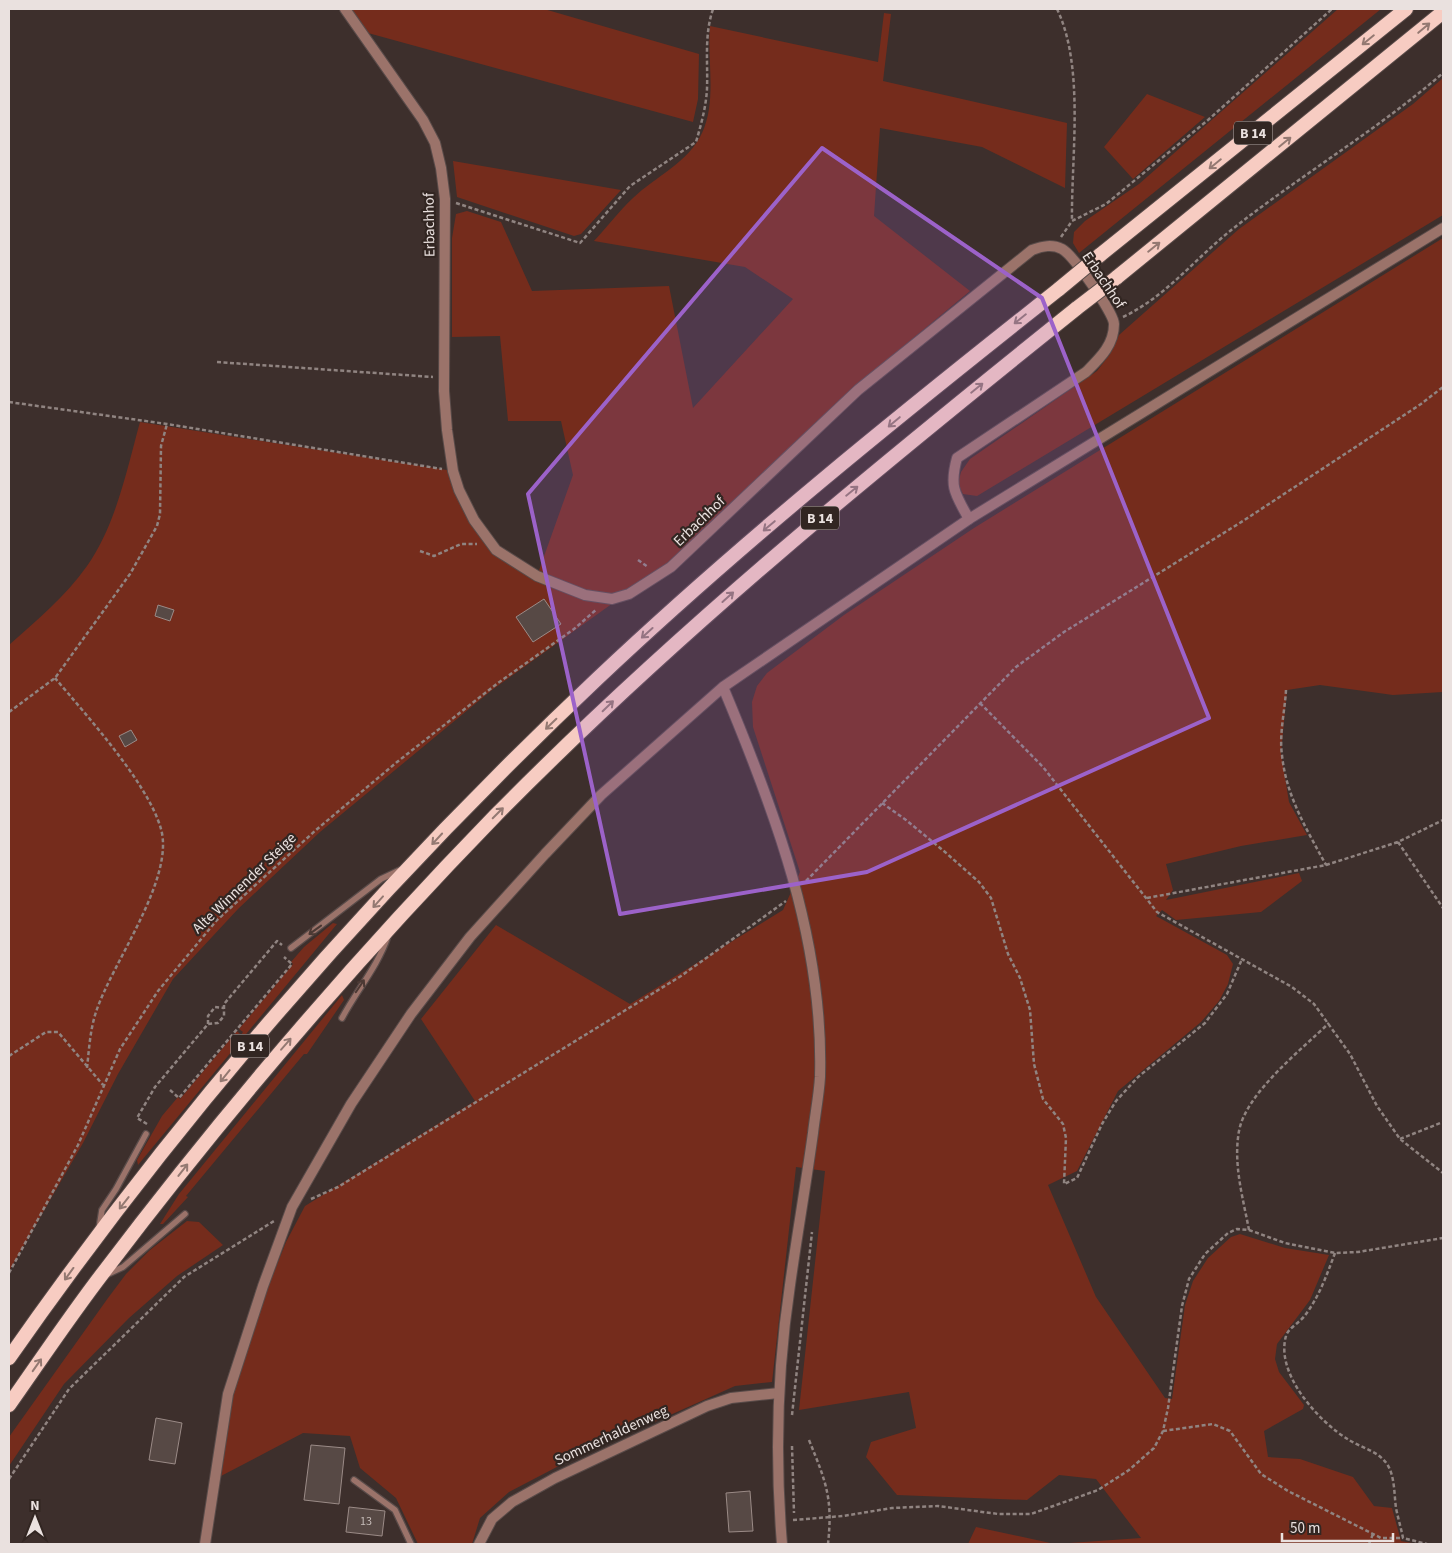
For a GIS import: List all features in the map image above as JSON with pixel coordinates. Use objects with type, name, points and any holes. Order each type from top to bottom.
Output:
[{"type":"highway","name":"B 14","points":[[9,1358],[98,1236],[242,1056],[411,866],[536,737],[647,634],[827,477],[1406,9]]},
{"type":"highway","name":"B 14","points":[[9,1405],[99,1277],[187,1163],[264,1070],[393,925],[496,816],[573,740],[738,588],[832,507],[1443,12]]},
{"type":"street","name":"Erbachhof","points":[[345,9],[423,120],[435,143],[445,200],[444,378],[447,430],[453,471],[474,520],[496,550],[537,576],[585,595],[612,599],[630,594],[671,567],[858,390],[1032,250],[1044,246],[1055,246],[1068,254],[1108,309],[1114,321],[1113,333],[1104,355],[1086,372],[958,458],[953,472],[953,490],[969,519]]},
{"type":"street","points":[[205,1544],[228,1394],[263,1286],[292,1207],[351,1104],[411,1014],[470,937],[601,794],[723,687],[969,519],[1443,228]]},
{"type":"street","points":[[723,687],[754,762],[796,891],[809,940],[820,1022],[820,1079],[790,1288],[779,1393],[780,1522],[782,1544]]},
{"type":"street","name":"Sommerhaldenweg","points":[[479,1544],[492,1519],[512,1502],[555,1478],[707,1406],[731,1398],[779,1393]]},
{"type":"lane","points":[[288,948],[381,878],[411,866]]},
{"type":"lane","points":[[342,1018],[358,988],[382,956],[393,925]]},
{"type":"lane","points":[[98,1236],[102,1210],[116,1189],[146,1134]]},
{"type":"lane","points":[[99,1277],[123,1267],[185,1214]]},
{"type":"lane","points":[[354,1480],[395,1510],[411,1544]]},
{"type":"path","points":[[445,200],[580,243],[630,186],[696,142],[703,118],[707,89],[705,55],[707,26],[713,9]]},
{"type":"path","points":[[1057,9],[1071,54],[1075,125],[1072,221]]},
{"type":"path","points":[[1055,246],[1072,221],[1106,204],[1208,120],[1332,9]]},
{"type":"path","points":[[1114,321],[1144,307],[1230,232],[1411,100],[1443,72]]},
{"type":"path","points":[[217,362],[444,378]]},
{"type":"path","points":[[9,1479],[69,1389],[184,1277],[272,1223],[292,1207],[338,1187],[681,976],[781,906],[1016,667],[1064,632],[1243,520],[1421,404],[1443,387]]},
{"type":"path","points":[[9,402],[167,424],[453,471]]},
{"type":"path","points":[[9,712],[55,678],[130,574],[157,526],[160,514],[159,459],[167,424]]},
{"type":"path","points":[[420,551],[434,556],[461,544],[491,543]]},
{"type":"path","name":"Alte Winnender Steige","points":[[9,1273],[78,1145],[120,1049],[158,991],[217,920],[316,830],[498,682],[574,629],[597,609],[602,599]]},
{"type":"path","points":[[55,678],[102,734],[133,778],[155,812],[162,832],[157,882],[96,1012],[87,1068]]},
{"type":"path","points":[[1286,690],[1281,753],[1285,777],[1293,802],[1326,865]]},
{"type":"path","points":[[980,703],[1043,767],[1147,898],[1156,912],[1292,987],[1314,1004],[1350,1054],[1377,1106],[1400,1139],[1443,1173]]},
{"type":"path","points":[[882,803],[946,852],[979,882],[991,898],[1008,954],[1020,978],[1030,1010],[1034,1064],[1043,1099],[1063,1124],[1066,1138],[1064,1184],[1077,1178],[1102,1124],[1116,1101],[1138,1078],[1205,1023],[1226,994],[1242,958]]},
{"type":"path","points":[[1147,898],[1326,865],[1398,842],[1443,820]]},
{"type":"path","points":[[1398,842],[1443,908]]},
{"type":"path","points":[[208,1024],[218,1023],[224,1016],[224,1004],[277,941],[288,948]]},
{"type":"path","points":[[170,1090],[179,1098],[292,964],[283,956]]},
{"type":"path","points":[[150,1126],[137,1118],[144,1105],[167,1072],[208,1024],[208,1016],[216,1007],[224,1008]]},
{"type":"path","points":[[1249,1230],[1237,1160],[1239,1130],[1248,1108],[1268,1084],[1329,1023]]},
{"type":"path","points":[[9,1056],[51,1031],[58,1032],[103,1086]]},
{"type":"path","points":[[1400,1139],[1443,1122]]},
{"type":"path","points":[[780,1522],[892,1508],[938,1506],[998,1514],[1031,1514],[1098,1490],[1129,1470],[1154,1448],[1163,1431],[1174,1374],[1182,1306],[1188,1279],[1205,1254],[1228,1233],[1237,1229],[1249,1230],[1284,1243],[1335,1252],[1358,1252],[1443,1238]]},
{"type":"path","points":[[1335,1252],[1318,1296],[1305,1316],[1286,1334],[1283,1357],[1294,1382],[1315,1413],[1336,1431],[1381,1456],[1388,1464],[1391,1471],[1396,1510],[1404,1538]]},
{"type":"path","points":[[1163,1431],[1213,1424],[1230,1430],[1261,1474],[1288,1491],[1381,1538],[1404,1538],[1427,1544]]},
{"type":"path","points":[[809,1440],[827,1486],[831,1517],[828,1544]]},
{"type":"path","points":[[1369,1544],[1373,1534]]},
{"type":"highlighted area","points":[[822,148],[1042,298],[1209,718],[867,872],[620,914],[528,494]]},
{"type":"shaded area","points":[[351,9],[544,9],[699,54],[698,99],[693,122],[368,33]]},
{"type":"shaded area","points":[[1338,9],[1381,9],[1079,253],[1073,243],[1074,232],[1085,221],[1139,184]]},
{"type":"shaded area","points":[[884,13],[891,14],[883,81],[1067,123],[1065,188],[982,147],[880,128],[874,216],[970,291],[858,384],[670,562],[492,690],[320,832],[238,909],[173,979],[118,1074],[83,1143],[9,1271],[9,645],[69,588],[97,550],[106,533],[120,496],[140,422],[453,471],[491,543],[537,576],[573,475],[561,421],[508,421],[500,336],[452,337],[452,238],[456,214],[467,211],[501,222],[532,291],[669,286],[693,408],[793,299],[745,267],[594,241],[633,198],[689,152],[702,133],[707,121],[709,108],[711,81],[710,26],[878,62]]},
{"type":"shaded area","points":[[1443,78],[1443,215],[977,496],[963,494],[958,484],[961,472],[970,459],[1097,371],[1110,354],[1119,335],[1239,229],[1413,104]]},
{"type":"shaded area","points":[[1147,94],[1205,117],[1133,179],[1104,147]]},
{"type":"shaded area","points":[[453,161],[621,190],[581,234],[574,236],[457,197]]},
{"type":"shaded area","points":[[1443,238],[1443,692],[1393,695],[1320,685],[1287,690],[1281,753],[1289,802],[1307,835],[1241,846],[1166,864],[1173,890],[1166,900],[1299,873],[1302,881],[1261,912],[1176,920],[1162,910],[1156,916],[1227,955],[1233,964],[1228,984],[1219,1001],[1201,1022],[1118,1091],[1077,1171],[1048,1185],[1096,1297],[1165,1398],[1172,1399],[1185,1305],[1193,1281],[1208,1258],[1231,1237],[1240,1234],[1285,1248],[1329,1255],[1310,1300],[1277,1344],[1275,1359],[1279,1372],[1304,1405],[1303,1409],[1264,1431],[1268,1457],[1300,1459],[1353,1477],[1374,1506],[1392,1508],[1401,1541],[1417,1544],[1055,1544],[1141,1538],[1096,1479],[1059,1475],[1027,1500],[897,1495],[866,1457],[871,1442],[916,1428],[909,1392],[799,1410],[825,1171],[796,1167],[772,1382],[735,1386],[574,1458],[509,1492],[480,1518],[472,1544],[418,1544],[396,1498],[360,1468],[350,1436],[303,1433],[221,1476],[234,1387],[270,1282],[286,1242],[305,1206],[475,1101],[421,1019],[496,925],[630,1004],[783,910],[800,872],[753,727],[752,702],[757,686],[767,673],[844,615],[974,528]]},
{"type":"shaded area","points":[[333,923],[337,924],[138,1165],[137,1160],[162,1116],[178,1097],[180,1099],[237,1031],[241,1035],[243,1032],[239,1029],[293,964],[291,962],[304,947]]},
{"type":"shaded area","points":[[342,995],[344,1000],[307,1054],[304,1054],[186,1196],[188,1197],[163,1224],[160,1224],[179,1194]]},
{"type":"shaded area","points":[[187,1221],[199,1222],[223,1245],[177,1276],[129,1318],[64,1384],[9,1466],[9,1437],[108,1298],[126,1274],[150,1250]]},
{"type":"shaded area","points":[[976,1527],[1055,1544],[968,1544]]},
{"type":"building","points":[[544,599],[561,624],[533,642],[516,617]]},
{"type":"building","points":[[158,605],[174,610],[170,621],[155,616]]},
{"type":"building","points":[[131,730],[137,740],[125,747],[119,736]]},
{"type":"building","points":[[156,1418],[182,1423],[175,1464],[149,1460]]},
{"type":"building","points":[[311,1445],[345,1448],[339,1504],[304,1500]]},
{"type":"building","points":[[750,1491],[753,1531],[729,1532],[726,1493]]},
{"type":"building","points":[[349,1507],[385,1511],[382,1536],[346,1532]]}]
